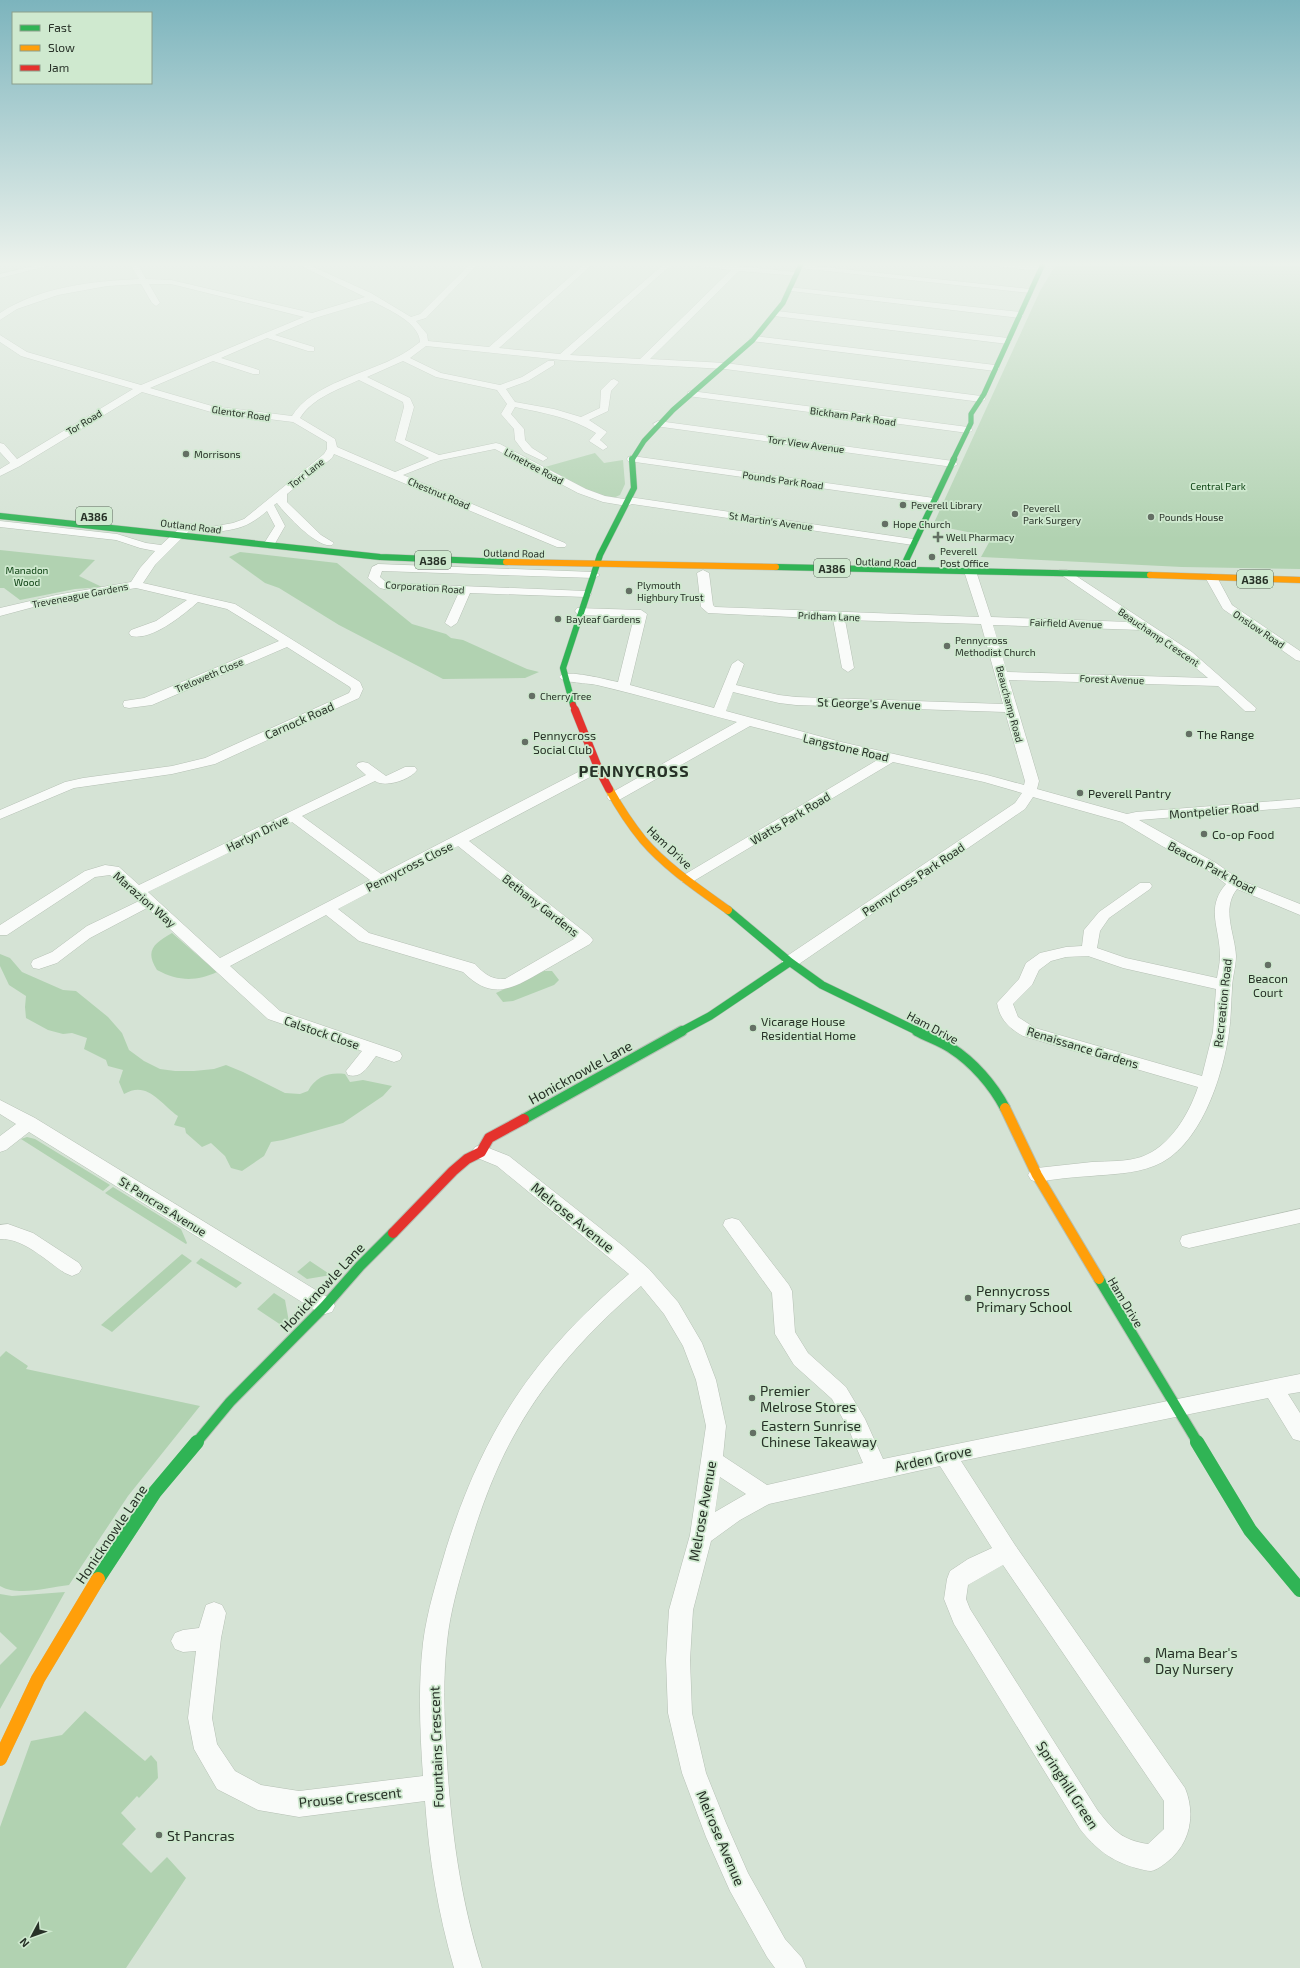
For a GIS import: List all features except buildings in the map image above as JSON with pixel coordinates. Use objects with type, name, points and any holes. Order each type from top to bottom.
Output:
[{"type":"street","name":"Glentor Road","points":[[30,356],[211,410],[295,419]]},
{"type":"street","name":"Tor Road","points":[[0,473],[140,389],[217,356]]},
{"type":"street","points":[[295,419],[296,413],[311,399],[406,356]]},
{"type":"street","points":[[550,356],[725,366],[981,399]]},
{"type":"street","points":[[642,362],[648,356]]},
{"type":"street","points":[[632,459],[658,424],[736,356]]},
{"type":"street","points":[[894,356],[995,368]]},
{"type":"street","points":[[904,566],[913,542],[953,464],[968,430],[971,414],[981,399],[1001,356]]},
{"type":"street","points":[[212,358],[256,372]]},
{"type":"street","points":[[403,358],[438,375],[479,382],[500,388],[524,379],[551,363]]},
{"type":"street","points":[[360,377],[407,400],[409,407],[400,441],[438,458]]},
{"type":"street","points":[[582,420],[606,409],[606,390],[614,382]]},
{"type":"street","points":[[500,388],[512,404],[554,412],[582,420],[602,432],[594,441],[603,447]]},
{"type":"street","name":"Bickham Park Road","points":[[691,394],[968,430]]},
{"type":"street","points":[[512,404],[506,414],[519,429],[520,440],[528,450],[543,458]]},
{"type":"street","name":"Torr Lane","points":[[215,530],[235,526],[248,521],[268,503],[328,456],[332,449],[332,440],[295,419]]},
{"type":"street","name":"Torr View Avenue","points":[[658,424],[953,464]]},
{"type":"street","points":[[0,446],[16,464]]},
{"type":"street","name":"Limetree Road","points":[[395,475],[438,458],[496,446],[582,491],[604,499],[628,501]]},
{"type":"street","name":"Chestnut Road","points":[[332,449],[395,475],[541,542],[561,545]]},
{"type":"street","name":"Ham Drive","points":[[632,459],[634,488],[599,559],[586,594],[563,668],[569,694],[599,770],[614,797],[636,832],[687,880],[758,934],[790,962],[822,985],[951,1048],[977,1070],[997,1093],[1037,1175],[1175,1407],[1250,1530],[1300,1590]]},
{"type":"street","name":"Pounds Park Road","points":[[632,459],[934,502]]},
{"type":"street","name":"Torr Lane","points":[[282,492],[282,504],[316,537],[328,543]]},
{"type":"street","name":"St Martin's Avenue","points":[[628,501],[913,542]]},
{"type":"street","points":[[268,503],[280,526],[272,541]]},
{"type":"street","points":[[0,507],[53,512]]},
{"type":"street","name":"Outland Road","points":[[0,516],[179,534],[370,546]]},
{"type":"street","points":[[0,524],[117,537],[144,546],[164,549]]},
{"type":"street","name":"Outland Road","points":[[173,524],[272,541],[381,557],[477,562],[599,559]]},
{"type":"street","points":[[136,585],[138,578],[179,534],[196,527]]},
{"type":"street","name":"Outland Road","points":[[406,548],[599,559],[904,566],[1300,580]]},
{"type":"street","name":"Outland Road","points":[[904,566],[970,571],[1030,571]]},
{"type":"street","name":"Corporation Road","points":[[586,594],[384,586],[374,578],[378,567],[594,575]]},
{"type":"street","name":"Beauchamp Road","points":[[970,571],[987,621],[1003,676],[1010,708],[1032,781],[1030,791]]},
{"type":"street","name":"Beauchamp Crescent","points":[[1063,572],[1144,626],[1221,682],[1250,708]]},
{"type":"street","name":"Pridham Lane","points":[[703,573],[707,607],[712,610],[987,621]]},
{"type":"street","name":"Onslow Road","points":[[1210,577],[1227,607],[1300,657]]},
{"type":"street","name":"Carnock Road","points":[[0,815],[70,785],[172,770],[210,760],[354,695],[357,689],[356,685],[231,606],[136,585]]},
{"type":"street","name":"Treveneague Gardens","points":[[0,612],[56,598],[136,585]]},
{"type":"street","points":[[451,623],[466,590]]},
{"type":"street","points":[[135,633],[162,625],[196,598]]},
{"type":"street","points":[[581,611],[641,614],[623,688]]},
{"type":"street","points":[[838,616],[848,668]]},
{"type":"street","name":"Fairfield Avenue","points":[[987,621],[1144,626]]},
{"type":"street","name":"Treloweth Close","points":[[129,704],[147,702],[288,642]]},
{"type":"street","points":[[718,714],[738,664]]},
{"type":"street","name":"Forest Avenue","points":[[1003,676],[1221,682]]},
{"type":"street","name":"Langstone Road","points":[[565,678],[592,680],[839,746],[987,779],[1127,819]]},
{"type":"street","name":"St George's Avenue","points":[[730,687],[779,699],[1010,708]]},
{"type":"street","points":[[614,797],[747,722]]},
{"type":"street","name":"Watts Park Road","points":[[687,880],[892,757]]},
{"type":"street","points":[[363,766],[383,780],[392,779],[410,770]]},
{"type":"street","name":"Pennycross Close","points":[[219,965],[585,774],[599,770]]},
{"type":"street","name":"Harlyn Drive","points":[[39,964],[48,963],[84,935],[144,896],[293,816],[376,775]]},
{"type":"street","name":"Pennycross Park Road","points":[[790,962],[1020,806],[1030,791]]},
{"type":"street","name":"Montpelier Road","points":[[1127,819],[1136,816],[1300,803]]},
{"type":"street","points":[[293,816],[380,881]]},
{"type":"street","name":"Beacon Park Road","points":[[1127,819],[1167,843],[1211,866],[1235,883],[1300,910]]},
{"type":"street","name":"Bethany Gardens","points":[[328,909],[364,937],[469,968],[477,977],[488,983],[496,984],[510,983],[585,940],[459,840]]},
{"type":"street","name":"Marazion Way","points":[[2,931],[90,874],[105,870],[114,870],[219,965]]},
{"type":"street","name":"Recreation Road","points":[[1037,1175],[1140,1164],[1156,1158],[1188,1127],[1208,1084],[1216,1059],[1224,1014],[1224,985],[1228,956],[1221,906],[1222,898],[1226,891],[1235,883]]},
{"type":"street","points":[[1089,951],[1092,930],[1104,915],[1145,886]]},
{"type":"street","name":"Renaissance Gardens","points":[[1208,1084],[1029,1032],[1015,1023],[1006,1013],[1005,1003],[1026,981],[1032,967],[1046,958],[1066,952],[1089,951],[1123,963],[1224,985]]},
{"type":"street","name":"Honicknowle Lane","points":[[0,1759],[38,1679],[92,1587],[147,1503],[188,1451],[230,1402],[325,1306],[360,1266],[453,1171],[467,1159],[481,1152],[489,1138],[710,1016],[790,962]]},
{"type":"street","name":"Calstock Close","points":[[219,965],[274,1015],[394,1056]]},
{"type":"street","name":"Calstock Close","points":[[354,1071],[373,1049]]},
{"type":"street","name":"St Pancras Avenue","points":[[0,1106],[325,1306]]},
{"type":"street","points":[[0,1145],[29,1123]]},
{"type":"street","name":"Melrose Avenue","points":[[481,1152],[503,1161],[616,1251],[642,1274],[671,1308],[692,1343],[706,1380],[716,1426],[701,1536],[681,1610],[678,1660],[680,1713],[694,1773],[715,1828],[739,1882],[776,1948],[792,1968]]},
{"type":"street","points":[[1190,1241],[1300,1216]]},
{"type":"street","points":[[732,1225],[782,1291],[785,1334],[801,1358],[839,1393],[858,1426],[876,1470]]},
{"type":"street","points":[[0,1232],[16,1233],[72,1268]]},
{"type":"street","name":"Fountains Crescent","points":[[468,1968],[454,1918],[442,1849],[431,1711],[434,1652],[448,1583],[465,1523],[484,1476],[520,1407],[555,1359],[590,1320],[613,1298],[642,1274]]},
{"type":"street","name":"Arden Grove","points":[[701,1536],[732,1512],[765,1495],[945,1455],[1175,1407],[1300,1383]]},
{"type":"street","points":[[1273,1388],[1300,1432]]},
{"type":"street","name":"Springhill Green","points":[[945,1455],[1007,1552],[1176,1797],[1179,1828],[1169,1845],[1150,1858],[1127,1854],[1105,1841],[1089,1820],[962,1616],[955,1599],[958,1580],[976,1567],[1007,1552]]},
{"type":"street","points":[[711,1460],[765,1495]]},
{"type":"street","name":"Prouse Crescent","points":[[214,1613],[209,1638],[200,1718],[206,1749],[226,1780],[258,1798],[299,1804],[436,1787]]},
{"type":"street","points":[[183,1641],[209,1638]]},
{"type":"green space","name":"Central Park","points":[[1010,356],[1300,356],[1300,569],[1182,567],[981,557],[992,537],[933,525]]},
{"type":"green space","points":[[595,453],[604,463],[623,460],[625,484],[620,495],[611,498],[595,494],[577,486],[545,467]]},
{"type":"green space","name":"Manadon Wood","points":[[0,550],[95,560],[79,576],[102,587],[75,589],[20,600],[4,588],[0,588]]},
{"type":"green space","points":[[240,552],[337,563],[412,624],[446,634],[451,638],[463,640],[527,669],[539,672],[525,678],[443,679],[339,625],[279,588],[265,583],[229,557]]},
{"type":"green space","points":[[172,933],[217,972],[194,979],[187,979],[165,974],[157,970],[151,957],[153,948],[161,940]]},
{"type":"green space","points":[[0,954],[10,958],[22,972],[63,990],[76,991],[108,1017],[122,1033],[129,1050],[144,1061],[160,1069],[194,1071],[214,1069],[226,1065],[285,1093],[300,1094],[308,1091],[319,1079],[324,1076],[334,1074],[345,1074],[350,1082],[363,1080],[392,1086],[383,1096],[343,1123],[271,1142],[264,1156],[242,1171],[231,1168],[225,1156],[211,1143],[202,1147],[186,1133],[185,1128],[174,1125],[178,1116],[153,1095],[146,1091],[140,1090],[132,1090],[124,1094],[119,1082],[123,1070],[108,1066],[106,1060],[84,1049],[87,1038],[72,1033],[63,1034],[48,1030],[26,1018],[26,996],[9,985],[0,966]]},
{"type":"green space","points":[[544,971],[552,971],[559,980],[554,985],[513,1001],[503,1002],[496,993]]},
{"type":"green space","points":[[27,1137],[35,1139],[110,1185],[103,1191],[21,1139]]},
{"type":"green space","points":[[113,1187],[181,1229],[187,1243],[186,1244],[105,1193]]},
{"type":"green space","points":[[182,1254],[192,1261],[112,1332],[101,1325]]},
{"type":"green space","points":[[201,1258],[242,1283],[236,1288],[196,1263]]},
{"type":"green space","points":[[310,1261],[331,1275],[307,1279],[297,1272]]},
{"type":"green space","points":[[274,1293],[285,1300],[289,1322],[284,1327],[257,1309]]},
{"type":"green space","points":[[6,1351],[28,1366],[26,1369],[200,1406],[128,1496],[69,1585],[25,1591],[16,1591],[0,1586],[0,1357]]},
{"type":"green space","points":[[65,1592],[0,1709],[0,1665],[17,1648],[0,1632],[0,1594],[12,1596]]},
{"type":"green space","points":[[85,1711],[145,1761],[151,1755],[157,1762],[158,1778],[139,1798],[137,1796],[121,1813],[136,1829],[122,1844],[151,1873],[167,1857],[186,1878],[126,1968],[0,1968],[0,1827],[31,1741],[62,1735]]},
{"type":"traffic: fast","points":[[573,705],[563,668],[600,555],[634,488],[632,459],[644,441],[673,410],[735,356]]},
{"type":"traffic: fast","points":[[902,569],[971,423],[971,414],[984,394],[1001,356]]},
{"type":"traffic: fast","points":[[0,516],[380,557],[506,562]]},
{"type":"traffic: fast","points":[[776,567],[1150,575]]},
{"type":"traffic: fast","points":[[728,910],[790,962],[822,985],[951,1048],[977,1070],[997,1093],[1005,1108]]},
{"type":"traffic: fast","points":[[524,1119],[710,1016],[790,962]]},
{"type":"traffic: fast","points":[[98,1579],[155,1492],[230,1402],[325,1306],[360,1266],[393,1233]]},
{"type":"traffic: fast","points":[[1099,1279],[1250,1530],[1300,1590]]},
{"type":"traffic: slow","points":[[506,562],[776,567]]},
{"type":"traffic: slow","points":[[1150,575],[1300,580]]},
{"type":"traffic: slow","points":[[609,789],[635,830],[644,841],[678,873],[728,910]]},
{"type":"traffic: slow","points":[[1005,1108],[1037,1175],[1099,1279]]},
{"type":"traffic: slow","points":[[0,1759],[38,1679],[98,1579]]},
{"type":"traffic: jam","points":[[573,705],[599,770],[609,789]]},
{"type":"traffic: jam","points":[[393,1233],[453,1171],[467,1159],[481,1152],[489,1138],[524,1119]]},
{"type":"place","name":"Morrisons","points":[[186,454]]},
{"type":"place","name":"Peverell Library","points":[[903,505]]},
{"type":"place","name":"Peverell Park Surgery","points":[[1015,514]]},
{"type":"place","name":"Pounds House","points":[[1151,517]]},
{"type":"place","name":"Hope Church","points":[[885,524]]},
{"type":"place","name":"Well Pharmacy","points":[[938,537]]},
{"type":"place","name":"Peverell Post Office","points":[[932,557]]},
{"type":"place","name":"Plymouth Highbury Trust","points":[[629,591]]},
{"type":"place","name":"Bayleaf Gardens","points":[[558,619]]},
{"type":"place","name":"Pennycross Methodist Church","points":[[947,646]]},
{"type":"place","name":"Cherry Tree","points":[[532,696]]},
{"type":"place","name":"The Range","points":[[1189,734]]},
{"type":"place","name":"Pennycross Social Club","points":[[525,742]]},
{"type":"place","name":"Peverell Pantry","points":[[1080,793]]},
{"type":"place","name":"Co-op Food","points":[[1204,834]]},
{"type":"place","name":"Beacon Court","points":[[1268,965]]},
{"type":"place","name":"Vicarage House Residential Home","points":[[753,1028]]},
{"type":"place","name":"Pennycross Primary School","points":[[968,1298]]},
{"type":"place","name":"Premier Melrose Stores","points":[[752,1398]]},
{"type":"place","name":"Eastern Sunrise Chinese Takeaway","points":[[753,1433]]},
{"type":"place","name":"Mama Bear's Day Nursery","points":[[1147,1660]]},
{"type":"place","name":"St Pancras","points":[[159,1835]]},
{"type":"district","name":"PENNYCROSS","points":[[634,770]]}]
